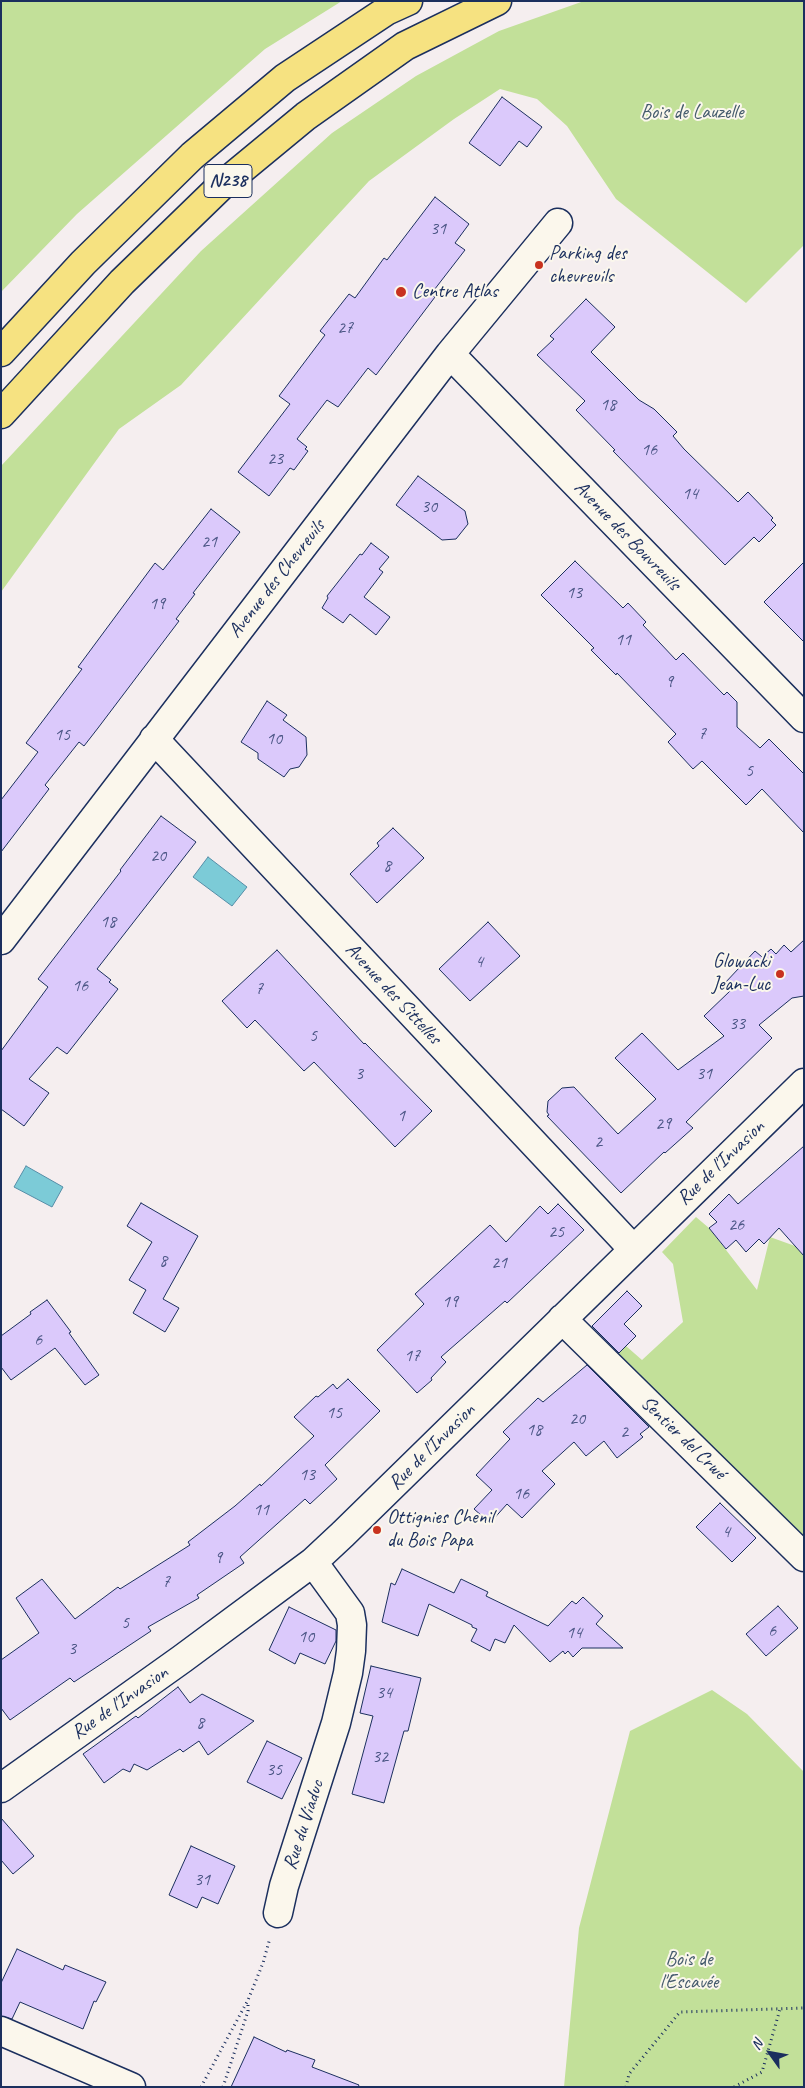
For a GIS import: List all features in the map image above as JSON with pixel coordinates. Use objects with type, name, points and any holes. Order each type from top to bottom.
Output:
[{"type":"highway","name":"N238","points":[[1,352],[84,263],[192,156],[285,78],[386,12],[408,1]]},
{"type":"highway","name":"N238","points":[[1,414],[122,282],[241,169],[306,116],[405,46],[497,1]]},
{"type":"street","name":"Avenue des Chevreuils","points":[[1,940],[450,354],[558,223]]},
{"type":"street","name":"Avenue des Bouvreuils","points":[[450,354],[804,718]]},
{"type":"street","name":"Avenue des Sittelles","points":[[154,739],[633,1249]]},
{"type":"street","name":"Rue de l'Invasion","points":[[1,1788],[190,1653],[313,1562],[344,1534],[804,1083]]},
{"type":"street","name":"Sentier del Crwé","points":[[562,1319],[804,1557]]},
{"type":"street","name":"Rue du Viaduc","points":[[278,1914],[284,1886],[336,1723],[348,1673],[351,1651],[352,1625],[350,1613],[313,1562]]},
{"type":"street","points":[[1,2031],[131,2087]]},
{"type":"path","points":[[201,2087],[248,2000],[263,1963],[278,1914]]},
{"type":"path","points":[[223,2087],[248,2011],[248,2000]]},
{"type":"path","points":[[626,2087],[629,2074],[680,2012],[804,2008]]},
{"type":"path","points":[[734,2087],[762,2072],[780,2009]]},
{"type":"green space","points":[[1,1],[342,1],[265,49],[77,214],[1,292]]},
{"type":"green space","name":"Bois de Lauzelle","points":[[584,1],[804,1],[804,245],[746,303],[616,199],[567,126],[537,99],[500,89],[454,119],[369,181],[181,385],[119,429],[1,592],[1,466],[201,251],[332,133],[416,76],[499,31]]},
{"type":"green space","points":[[696,1217],[709,1228],[757,1290],[770,1237],[795,1246],[804,1239],[804,1539],[617,1354],[626,1346],[642,1360],[683,1322],[673,1264],[662,1252]]},
{"type":"green space","name":"Bois de l'Escavée","points":[[712,1690],[747,1714],[804,1772],[804,2087],[564,2087],[579,1928],[630,1731]]},
{"type":"water","points":[[208,857],[247,887],[232,906],[193,877]]},
{"type":"water","points":[[26,1166],[63,1187],[52,1207],[14,1187]]},
{"type":"building","points":[[502,97],[542,127],[527,147],[519,141],[500,166],[469,143]]},
{"type":"building","points":[[435,197],[469,224],[455,243],[465,250],[431,294],[435,297],[376,375],[368,368],[338,407],[327,400],[297,439],[307,447],[305,449],[308,451],[294,470],[290,468],[269,496],[238,472],[290,404],[279,396],[325,335],[320,331],[349,294],[355,298],[384,258],[387,260]]},
{"type":"building","points":[[586,299],[615,327],[591,352],[639,400],[654,409],[677,432],[673,436],[684,449],[738,502],[748,492],[773,518],[771,520],[776,525],[759,542],[754,537],[725,565],[613,451],[615,450],[576,410],[585,401],[537,355],[554,339],[550,336]]},
{"type":"building","points":[[418,476],[465,511],[468,524],[456,539],[442,540],[396,505]]},
{"type":"building","points":[[211,509],[240,532],[193,593],[195,594],[176,619],[179,621],[98,728],[84,746],[79,742],[45,785],[49,789],[1,852],[1,800],[38,752],[26,743],[82,669],[78,667],[155,563],[163,570]]},
{"type":"building","points":[[371,543],[389,557],[379,569],[383,572],[364,597],[390,617],[376,635],[350,614],[343,623],[322,608],[328,598],[327,596]]},
{"type":"building","points":[[575,561],[623,608],[628,603],[646,622],[643,625],[676,660],[683,653],[724,695],[727,692],[737,702],[737,727],[760,748],[769,739],[804,774],[804,833],[762,789],[746,805],[702,761],[693,769],[668,742],[676,734],[617,673],[616,675],[591,650],[594,648],[541,595]]},
{"type":"building","points":[[804,562],[804,642],[764,602]]},
{"type":"building","points":[[267,701],[287,715],[283,720],[306,737],[307,755],[299,767],[290,769],[284,777],[258,759],[258,753],[241,742]]},
{"type":"building","points":[[161,816],[196,842],[97,969],[111,980],[109,982],[118,989],[67,1054],[57,1047],[29,1079],[49,1093],[24,1126],[1,1109],[1,1051],[48,987],[38,979]]},
{"type":"building","points":[[393,828],[424,858],[377,903],[350,874],[379,846],[377,843]]},
{"type":"building","points":[[488,922],[520,956],[470,1001],[439,969]]},
{"type":"building","points":[[804,940],[804,996],[792,998],[759,1025],[772,1038],[686,1122],[693,1128],[664,1152],[621,1193],[547,1116],[549,1115],[547,1112],[548,1101],[562,1088],[574,1087],[618,1134],[656,1099],[615,1058],[642,1033],[678,1070],[724,1036],[704,1016],[730,991],[724,984],[755,951],[762,957],[771,949],[776,954],[784,945],[791,952]]},
{"type":"building","points":[[277,950],[364,1044],[432,1111],[395,1147],[314,1062],[304,1071],[255,1020],[247,1028],[222,1001]]},
{"type":"building","points":[[804,1146],[804,1256],[779,1228],[764,1244],[759,1239],[746,1252],[736,1240],[726,1249],[709,1228],[717,1222],[709,1214],[729,1194],[738,1204]]},
{"type":"building","points":[[141,1203],[198,1236],[163,1299],[179,1308],[165,1332],[133,1313],[146,1290],[129,1280],[152,1242],[127,1226]]},
{"type":"building","points":[[558,1204],[584,1230],[507,1303],[505,1301],[441,1357],[446,1362],[431,1378],[432,1380],[417,1393],[377,1350],[424,1304],[415,1294],[490,1225],[506,1242],[540,1206],[548,1214]]},
{"type":"building","points":[[627,1291],[642,1306],[624,1324],[636,1336],[619,1353],[592,1326]]},
{"type":"building","points":[[47,1300],[99,1375],[85,1385],[55,1348],[11,1380],[1,1367],[1,1336]]},
{"type":"building","points":[[587,1365],[649,1427],[640,1434],[643,1437],[617,1458],[604,1441],[586,1456],[574,1442],[542,1471],[555,1484],[522,1518],[507,1504],[490,1523],[474,1509],[492,1490],[476,1475],[510,1439],[503,1432],[538,1398],[543,1402]]},
{"type":"building","points":[[348,1379],[380,1411],[325,1465],[337,1479],[310,1504],[305,1499],[240,1557],[244,1563],[197,1595],[199,1598],[148,1627],[151,1631],[74,1682],[70,1678],[10,1720],[1,1708],[1,1660],[39,1633],[16,1598],[42,1579],[75,1619],[118,1587],[120,1589],[190,1545],[188,1542],[260,1484],[261,1486],[314,1436],[294,1417],[316,1396],[318,1397],[333,1384],[337,1389]]},
{"type":"building","points":[[720,1503],[756,1538],[732,1562],[696,1527]]},
{"type":"building","points":[[402,1569],[454,1593],[461,1579],[488,1592],[486,1596],[548,1626],[572,1601],[576,1604],[583,1597],[603,1616],[596,1624],[623,1648],[582,1648],[573,1657],[568,1651],[565,1654],[563,1651],[550,1662],[514,1625],[505,1643],[495,1639],[490,1651],[471,1641],[477,1629],[472,1627],[472,1625],[429,1604],[418,1636],[382,1622],[391,1583],[395,1585]]},
{"type":"building","points":[[778,1606],[798,1628],[766,1656],[746,1634]]},
{"type":"building","points":[[289,1607],[336,1630],[336,1641],[325,1664],[300,1653],[295,1664],[269,1650]]},
{"type":"building","points":[[371,1666],[421,1678],[408,1731],[404,1731],[384,1803],[352,1794],[373,1716],[360,1713]]},
{"type":"building","points":[[178,1687],[190,1703],[202,1694],[254,1721],[208,1755],[199,1741],[183,1752],[180,1749],[147,1770],[134,1764],[130,1772],[123,1769],[104,1783],[83,1754],[136,1716],[138,1718]]},
{"type":"building","points":[[267,1741],[302,1758],[282,1799],[247,1782]]},
{"type":"building","points":[[1,1818],[34,1856],[13,1874],[1,1860]]},
{"type":"building","points":[[191,1846],[235,1866],[218,1904],[202,1897],[197,1908],[169,1895]]},
{"type":"building","points":[[17,1949],[63,1970],[65,1965],[106,1982],[96,2002],[94,2001],[83,2029],[20,2002],[12,2019],[1,2016],[1,1983]]},
{"type":"building","points":[[254,2037],[286,2052],[287,2050],[315,2060],[312,2067],[359,2085],[358,2087],[231,2087]]},
{"type":"place","name":"Parking des chevreuils","points":[[539,265]]},
{"type":"place","name":"Centre Atlas","points":[[401,292]]},
{"type":"place","name":"Glowacki Jean-Luc","points":[[780,974]]},
{"type":"place","name":"Ottignies Chenil du Bois Papa","points":[[377,1530]]}]
